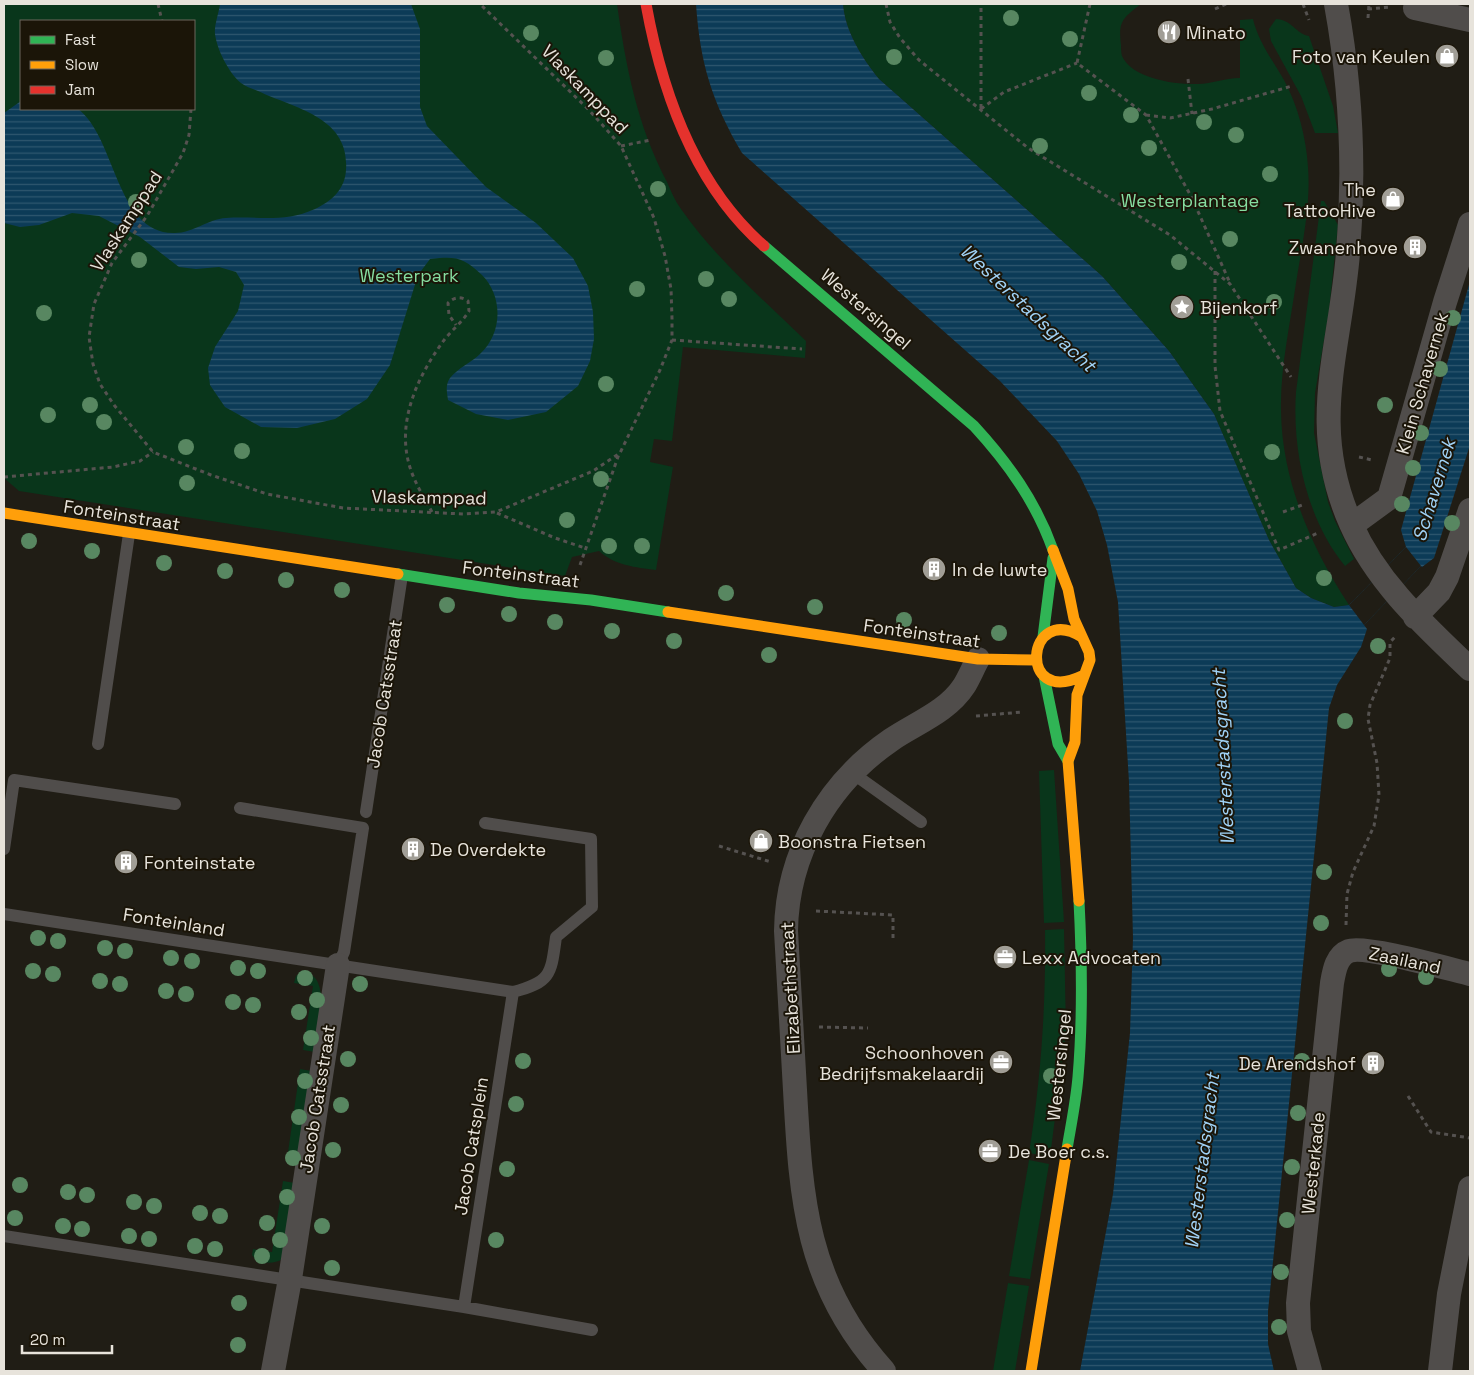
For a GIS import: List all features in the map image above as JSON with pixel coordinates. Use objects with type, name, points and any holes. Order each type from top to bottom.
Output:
[{"type":"main road","name":"Westersingel","points":[[646,4],[654,47],[685,138],[711,185],[733,214],[754,236],[974,426],[999,453],[1025,489],[1043,525],[1068,589],[1074,619],[1087,644],[1090,660],[1082,676],[1077,695],[1075,742],[1068,761],[1081,948],[1083,1031],[1073,1116],[1031,1371]]},
{"type":"main road","name":"Westersingel","points":[[665,36],[667,83]]},
{"type":"main road","name":"Fonteinstraat","points":[[4,513],[129,534],[248,550],[519,593],[590,600],[978,659],[1035,660]]},
{"type":"main road","name":"Westersingel","points":[[1054,554],[1043,637],[1038,644],[1035,660],[1044,676],[1058,744],[1068,761]]},
{"type":"main road","points":[[1043,637],[1050,632],[1067,630],[1082,637]]},
{"type":"main road","points":[[1044,676],[1058,684],[1075,681],[1082,676]]},
{"type":"street","points":[[1336,4],[1349,107],[1352,198],[1342,312],[1332,368],[1327,414],[1334,474],[1352,525],[1376,568],[1415,617],[1470,670]]},
{"type":"street","points":[[1408,6],[1470,20]]},
{"type":"street","name":"Klein Schavernek","points":[[1352,525],[1389,498],[1445,302],[1470,224]]},
{"type":"street","points":[[1415,617],[1439,592],[1447,577],[1470,510]]},
{"type":"street","name":"Elizabethstraat","points":[[884,1371],[852,1332],[837,1305],[821,1270],[809,1233],[803,1195],[797,1123],[786,911],[795,870],[811,830],[835,792],[851,772],[891,740],[935,713],[953,698],[967,680],[978,659]]},
{"type":"street","name":"Zaailand","points":[[1341,955],[1350,950],[1373,952],[1470,974]]},
{"type":"street","name":"Westerkade","points":[[1310,1371],[1300,1338],[1298,1303],[1332,983],[1341,955]]},
{"type":"street","name":"Jacob Catsstraat","points":[[273,1371],[290,1279],[338,965]]},
{"type":"street","points":[[1440,1371],[1449,1294],[1470,1188]]},
{"type":"lane","points":[[98,744],[129,534]]},
{"type":"lane","name":"Jacob Catsstraat","points":[[366,812],[402,575]]},
{"type":"lane","points":[[851,772],[921,822]]},
{"type":"lane","points":[[4,849],[7,800],[14,780],[175,804]]},
{"type":"lane","name":"Jacob Catsstraat","points":[[240,808],[363,828],[344,952],[338,965]]},
{"type":"lane","points":[[338,965],[513,992],[542,981],[551,970],[556,937],[592,908],[591,838],[485,822]]},
{"type":"lane","name":"Fonteinland","points":[[4,914],[338,965]]},
{"type":"lane","name":"Jacob Catsplein","points":[[464,1307],[513,992]]},
{"type":"lane","points":[[4,1236],[290,1279],[592,1330]]},
{"type":"path","points":[[158,4],[162,20]]},
{"type":"path","name":"Vlaskamppad","points":[[191,110],[189,135],[183,153],[147,216],[112,263],[102,284],[90,320],[89,337],[93,364],[100,384],[114,405],[153,452],[211,475],[267,494],[343,508],[432,513],[496,512],[593,471],[620,453],[660,370],[672,340],[671,290],[665,256],[654,218],[621,146],[589,110],[480,4]]},
{"type":"path","points":[[886,4],[890,22],[900,38],[919,60],[1028,148],[1170,235],[1230,284]]},
{"type":"path","points":[[980,109],[981,4]]},
{"type":"path","points":[[1077,63],[1090,4]]},
{"type":"path","points":[[1215,9],[1226,4]]},
{"type":"path","points":[[1368,9],[1369,4]]},
{"type":"path","points":[[980,109],[1004,92],[1077,63]]},
{"type":"path","points":[[1077,63],[1146,115],[1192,198],[1230,284],[1291,377]]},
{"type":"path","points":[[1188,79],[1192,114]]},
{"type":"path","points":[[1146,115],[1170,118],[1192,114],[1292,86]]},
{"type":"path","points":[[621,146],[651,140]]},
{"type":"path","points":[[1215,272],[1215,366],[1220,411],[1279,550],[1318,533]]},
{"type":"path","points":[[432,513],[414,478],[408,456],[405,432],[409,408],[425,367],[469,311],[468,302],[463,298],[455,298],[448,303],[449,316],[456,326]]},
{"type":"path","points":[[672,340],[802,349]]},
{"type":"path","points":[[4,477],[113,467],[140,461],[153,452]]},
{"type":"path","points":[[580,565],[584,548],[620,453]]},
{"type":"path","points":[[1283,512],[1305,504]]},
{"type":"path","points":[[496,512],[555,538],[584,548]]},
{"type":"path","points":[[1266,520],[1272,518]]},
{"type":"path","points":[[1341,955],[1347,894],[1352,872],[1376,818],[1379,795],[1377,763],[1368,719],[1370,705],[1390,658],[1390,642]]},
{"type":"path","points":[[935,713],[941,724],[976,716],[1028,712]]},
{"type":"path","points":[[719,846],[765,860]]},
{"type":"path","points":[[786,911],[875,912],[893,915],[893,942]]},
{"type":"path","points":[[816,1027],[868,1028]]},
{"type":"path","points":[[1408,1096],[1431,1132],[1470,1138]]},
{"type":"green space","name":"Westerpark","points":[[4,4],[617,4],[624,50],[640,117],[657,161],[677,203],[709,245],[806,341],[805,358],[683,347],[672,441],[654,439],[650,462],[673,467],[656,570],[619,563],[599,551],[572,557],[565,576],[19,491],[4,478]]},
{"type":"green space","name":"Westerplantage","points":[[843,4],[1141,4],[1126,17],[1121,25],[1122,56],[1127,64],[1145,75],[1167,82],[1189,84],[1203,84],[1240,78],[1240,20],[1253,19],[1262,43],[1284,80],[1293,100],[1303,133],[1308,167],[1309,181],[1305,225],[1282,379],[1281,411],[1287,463],[1293,488],[1311,537],[1322,560],[1349,605],[1334,607],[1311,598],[1296,588],[1269,540],[1214,414],[1169,351],[1102,276],[879,79],[855,44],[844,14]]},
{"type":"green space","points":[[1276,19],[1286,21],[1304,35],[1309,36],[1333,106],[1338,133],[1315,133],[1301,96],[1271,41],[1269,29]]},
{"type":"green space","points":[[1321,201],[1324,201],[1338,225],[1329,311],[1315,393],[1314,433],[1328,502],[1335,521],[1354,559],[1345,566],[1321,528],[1312,506],[1300,461],[1295,415],[1296,392]]},
{"type":"green space","points":[[1054,770],[1064,922],[1044,923],[1039,771]]},
{"type":"green space","points":[[1064,929],[1066,1033],[1050,1157],[1029,1153],[1042,1042],[1045,930]]},
{"type":"green space","points":[[300,973],[311,975],[317,981],[320,991],[321,1018],[315,1052],[303,1050],[313,986],[294,983],[296,976]]},
{"type":"green space","points":[[300,1069],[312,1071],[298,1161],[287,1159]]},
{"type":"green space","points":[[1029,1160],[1049,1164],[1030,1279],[1009,1276]]},
{"type":"green space","points":[[283,1181],[295,1183],[282,1259],[266,1263],[254,1258],[252,1255],[253,1249],[272,1252]]},
{"type":"green space","points":[[1008,1283],[1029,1286],[1015,1371],[993,1371]]},
{"type":"water","points":[[220,4],[411,4],[420,29],[420,107],[427,126],[486,187],[536,223],[573,258],[588,286],[593,312],[594,339],[590,361],[578,386],[546,412],[508,420],[476,414],[448,400],[447,386],[450,378],[480,354],[493,336],[496,325],[497,304],[489,284],[470,264],[453,258],[430,259],[418,275],[390,365],[367,399],[335,419],[297,428],[261,427],[225,407],[210,385],[208,368],[215,347],[238,311],[244,285],[236,272],[219,267],[196,269],[179,267],[140,237],[99,216],[72,213],[39,225],[20,227],[4,223],[4,113],[20,102],[20,110],[79,110],[91,122],[101,140],[128,202],[140,218],[155,229],[175,233],[188,231],[219,219],[293,216],[315,209],[337,194],[343,183],[346,170],[345,152],[339,138],[330,126],[318,117],[241,83],[224,61],[216,40],[215,27]]},
{"type":"water","points":[[696,4],[843,4],[847,24],[855,44],[879,79],[1102,276],[1169,351],[1214,414],[1269,540],[1296,588],[1311,598],[1334,607],[1349,605],[1406,547],[1401,530],[1470,281],[1470,445],[1434,558],[1421,566],[1364,625],[1367,629],[1361,647],[1337,685],[1329,708],[1268,1311],[1268,1344],[1274,1371],[1080,1371],[1113,1194],[1130,1033],[1133,938],[1129,782],[1118,602],[1107,545],[1097,511],[1079,474],[1057,441],[1000,381],[742,153],[715,99],[709,82],[704,64]]},
{"type":"pier","points":[[1406,547],[1421,566],[1364,625],[1349,605]]},
{"type":"traffic: fast","points":[[764,246],[974,426],[1020,484],[1038,516],[1053,550]]},
{"type":"traffic: fast","points":[[1043,637],[1053,558]]},
{"type":"traffic: fast","points":[[398,574],[519,593],[591,600],[668,612]]},
{"type":"traffic: fast","points":[[1044,676],[1058,744],[1068,761]]},
{"type":"traffic: fast","points":[[1067,1149],[1075,1104],[1080,1055],[1081,967],[1079,901]]},
{"type":"traffic: slow","points":[[4,513],[398,574]]},
{"type":"traffic: slow","points":[[1053,550],[1068,589],[1074,619],[1089,652],[1090,660],[1077,695],[1075,742],[1068,761],[1079,901]]},
{"type":"traffic: slow","points":[[668,612],[978,659],[1035,660]]},
{"type":"traffic: slow","points":[[1082,637],[1063,630],[1049,633],[1040,642],[1037,655],[1039,668],[1047,678],[1061,682],[1082,676]]},
{"type":"traffic: slow","points":[[1031,1371],[1067,1149]]},
{"type":"traffic: jam","points":[[646,4],[661,70],[672,103],[700,166],[718,195],[739,222],[764,246]]},
{"type":"place","name":"Minato","points":[[1169,32]]},
{"type":"place","name":"Foto van Keulen","points":[[1447,56]]},
{"type":"place","name":"The TattooHive","points":[[1393,199]]},
{"type":"place","name":"Zwanenhove","points":[[1415,247]]},
{"type":"place","name":"Bijenkorf","points":[[1182,307]]},
{"type":"place","name":"In de luwte","points":[[934,569]]},
{"type":"place","name":"Boonstra Fietsen","points":[[761,841]]},
{"type":"place","name":"De Overdekte","points":[[413,849]]},
{"type":"place","name":"Fonteinstate","points":[[126,862]]},
{"type":"place","name":"Lexx Advocaten","points":[[1005,957]]},
{"type":"place","name":"Schoonhoven Bedrijfsmakelaardij","points":[[1001,1062]]},
{"type":"place","name":"De Arendshof","points":[[1373,1063]]},
{"type":"place","name":"De Boer c.s.","points":[[990,1151]]},
{"type":"water label","name":"Westerstadsgracht","points":[[1028,308]]},
{"type":"water label","name":"Schavernek","points":[[1434,490]]},
{"type":"water label","name":"Westerstadsgracht","points":[[1223,757]]},
{"type":"water label","name":"Westerstadsgracht","points":[[1202,1161]]}]
